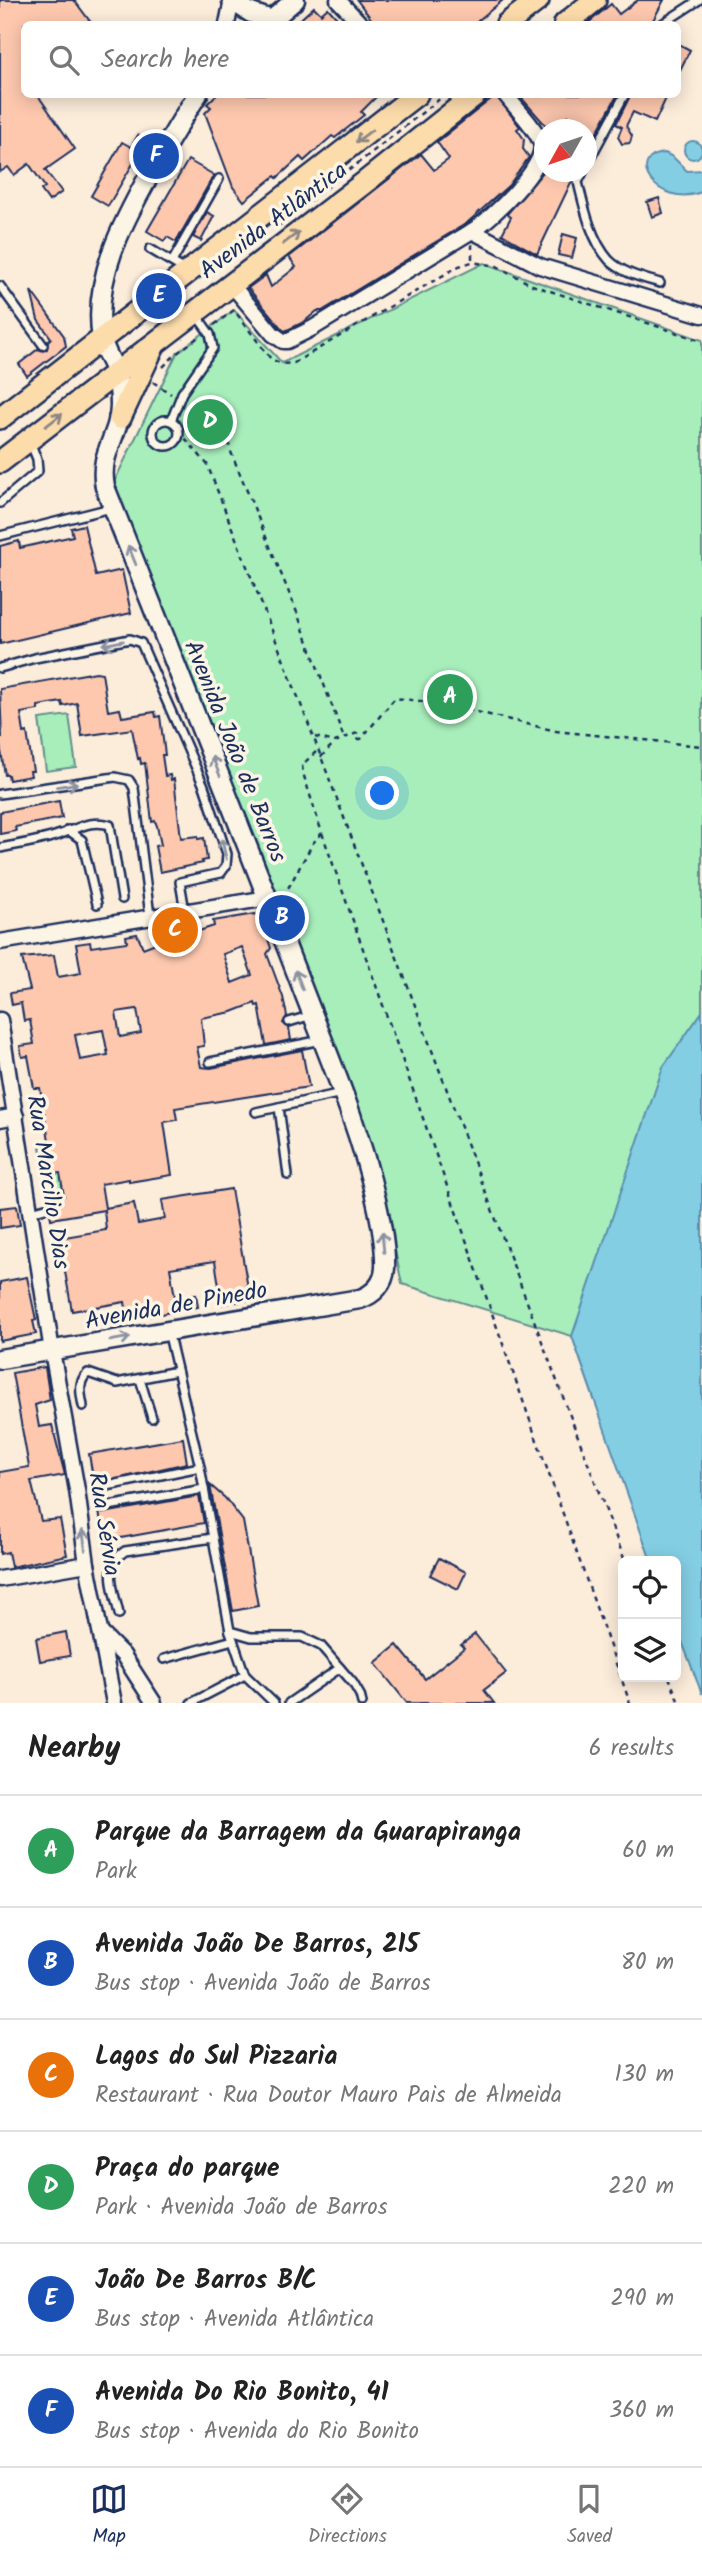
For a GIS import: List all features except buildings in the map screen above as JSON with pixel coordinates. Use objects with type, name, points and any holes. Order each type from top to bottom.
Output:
[{"type":"main road","points":[[511,21],[538,0]]},
{"type":"main road","points":[[569,21],[595,0]]},
{"type":"main road","name":"Avenida Atlântica","points":[[0,418],[60,367],[102,340],[181,268],[412,98]]},
{"type":"main road","name":"Avenida Atlântica","points":[[0,462],[471,98]]},
{"type":"main road","points":[[120,418],[154,343]]},
{"type":"street","points":[[228,21],[232,0],[268,21]]},
{"type":"street","points":[[338,0],[358,21]]},
{"type":"street","points":[[271,21],[292,2]]},
{"type":"street","points":[[102,340],[103,287],[111,252],[122,223],[195,98]]},
{"type":"street","points":[[231,284],[273,334],[283,341],[288,341],[472,231],[531,174],[542,155],[540,140],[508,98]]},
{"type":"street","points":[[472,231],[540,266],[702,315]]},
{"type":"street","name":"Avenida João de Barros","points":[[102,340],[116,372],[120,391],[120,418],[104,458],[102,472],[113,507],[323,1040],[370,1172],[382,1235],[385,1269],[378,1288],[360,1299]]},
{"type":"street","points":[[0,942],[185,908],[268,898]]},
{"type":"street","name":"Rua Marcilio Dias","points":[[0,1020],[4,1065],[16,1116],[52,1351]]},
{"type":"street","points":[[0,1119],[16,1116]]},
{"type":"street","name":"Avenida de Pinedo","points":[[0,1359],[360,1299]]},
{"type":"street","name":"Rua Sérvia","points":[[52,1351],[77,1490],[87,1564],[114,1703]]},
{"type":"street","points":[[0,1579],[87,1564]]},
{"type":"street","points":[[101,1633],[122,1655],[153,1703]]},
{"type":"lane","points":[[667,21],[699,0]]},
{"type":"lane","points":[[597,146],[623,98]]},
{"type":"lane","points":[[150,249],[181,268],[219,179]]},
{"type":"lane","points":[[578,182],[584,208],[600,247],[611,261],[635,276],[660,283]]},
{"type":"lane","points":[[0,286],[43,345]]},
{"type":"lane","points":[[171,421],[181,393],[211,354],[214,343],[194,312]]},
{"type":"lane","points":[[171,421],[179,430],[179,437],[170,446],[164,446],[154,439],[152,433],[158,422],[171,421]]},
{"type":"lane","points":[[0,503],[38,471],[37,459],[29,439]]},
{"type":"lane","points":[[0,536],[113,507]]},
{"type":"lane","points":[[0,668],[122,641],[134,640],[141,643],[204,786],[227,855],[226,866],[221,873],[180,882],[185,908]]},
{"type":"lane","points":[[0,794],[115,777],[129,780],[134,788],[150,914]]},
{"type":"lane","points":[[0,848],[63,834],[82,825],[110,825],[122,899]]},
{"type":"lane","points":[[68,830],[82,841],[97,904]]},
{"type":"lane","points":[[289,1022],[313,1015]]},
{"type":"lane","points":[[209,1062],[323,1040]]},
{"type":"lane","points":[[257,1112],[342,1092]]},
{"type":"lane","points":[[279,1107],[288,1175]]},
{"type":"lane","points":[[31,1212],[48,1207]]},
{"type":"lane","points":[[168,1330],[200,1467],[230,1631],[245,1675],[274,1703]]},
{"type":"lane","points":[[83,1406],[80,1388],[88,1373],[117,1383],[177,1371]]},
{"type":"lane","points":[[140,1379],[152,1418]]},
{"type":"lane","points":[[102,1487],[200,1467]]},
{"type":"lane","points":[[103,1507],[204,1489]]},
{"type":"lane","points":[[119,1614],[111,1568],[116,1557],[125,1551],[213,1538]]},
{"type":"lane","points":[[230,1631],[251,1637],[302,1637],[321,1646],[360,1695],[362,1703]]},
{"type":"lane","points":[[164,1659],[233,1640]]},
{"type":"lane","points":[[289,1703],[340,1668]]},
{"type":"lane","points":[[191,1703],[245,1675]]},
{"type":"path","points":[[274,229],[441,98]]},
{"type":"path","points":[[158,371],[177,353],[234,310],[271,359],[282,364],[295,363],[459,266],[472,262],[497,266],[533,285],[702,341]]},
{"type":"path","points":[[149,380],[223,421],[231,453],[314,654],[344,738]]},
{"type":"path","points":[[179,430],[207,464],[321,757],[623,1556]]},
{"type":"path","points":[[321,757],[335,742],[357,733],[358,739],[366,736],[395,698],[444,704],[556,731],[702,746]]},
{"type":"path","points":[[313,737],[335,742]]},
{"type":"path","points":[[318,750],[302,765],[322,833],[630,1703]]},
{"type":"path","points":[[268,898],[286,892],[313,843],[322,833]]},
{"type":"path","points":[[671,1682],[679,1703]]},
{"type":"green space","points":[[484,263],[702,340],[702,1266],[594,1399],[572,1336],[402,1284],[379,1174],[348,1086],[283,910],[113,484],[177,353],[234,310],[282,363]]},
{"type":"green space","points":[[69,715],[76,767],[46,771],[39,719]]},
{"type":"green space","points":[[55,1144],[79,1212],[55,1218],[40,1147]]},
{"type":"water","points":[[689,141],[697,141],[702,150],[700,157],[689,159],[684,154],[684,146]]},
{"type":"water","points":[[665,153],[687,171],[702,170],[702,192],[671,194],[651,180],[647,163],[653,156]]},
{"type":"water","points":[[702,1012],[702,1694],[681,1639],[681,1556],[649,1556],[572,1336],[663,1067]]},
{"type":"place","name":"Avenida Do Rio Bonito, 41","points":[[156,156]]},
{"type":"place","name":"João De Barros B/C","points":[[159,296]]},
{"type":"place","name":"Praça do parque","points":[[210,422]]},
{"type":"place","name":"Parque da Barragem da Guarapiranga","points":[[450,697]]},
{"type":"place","name":"Avenida João De Barros, 215","points":[[282,918]]},
{"type":"place","name":"Lagos do Sul Pizzaria","points":[[175,930]]}]
